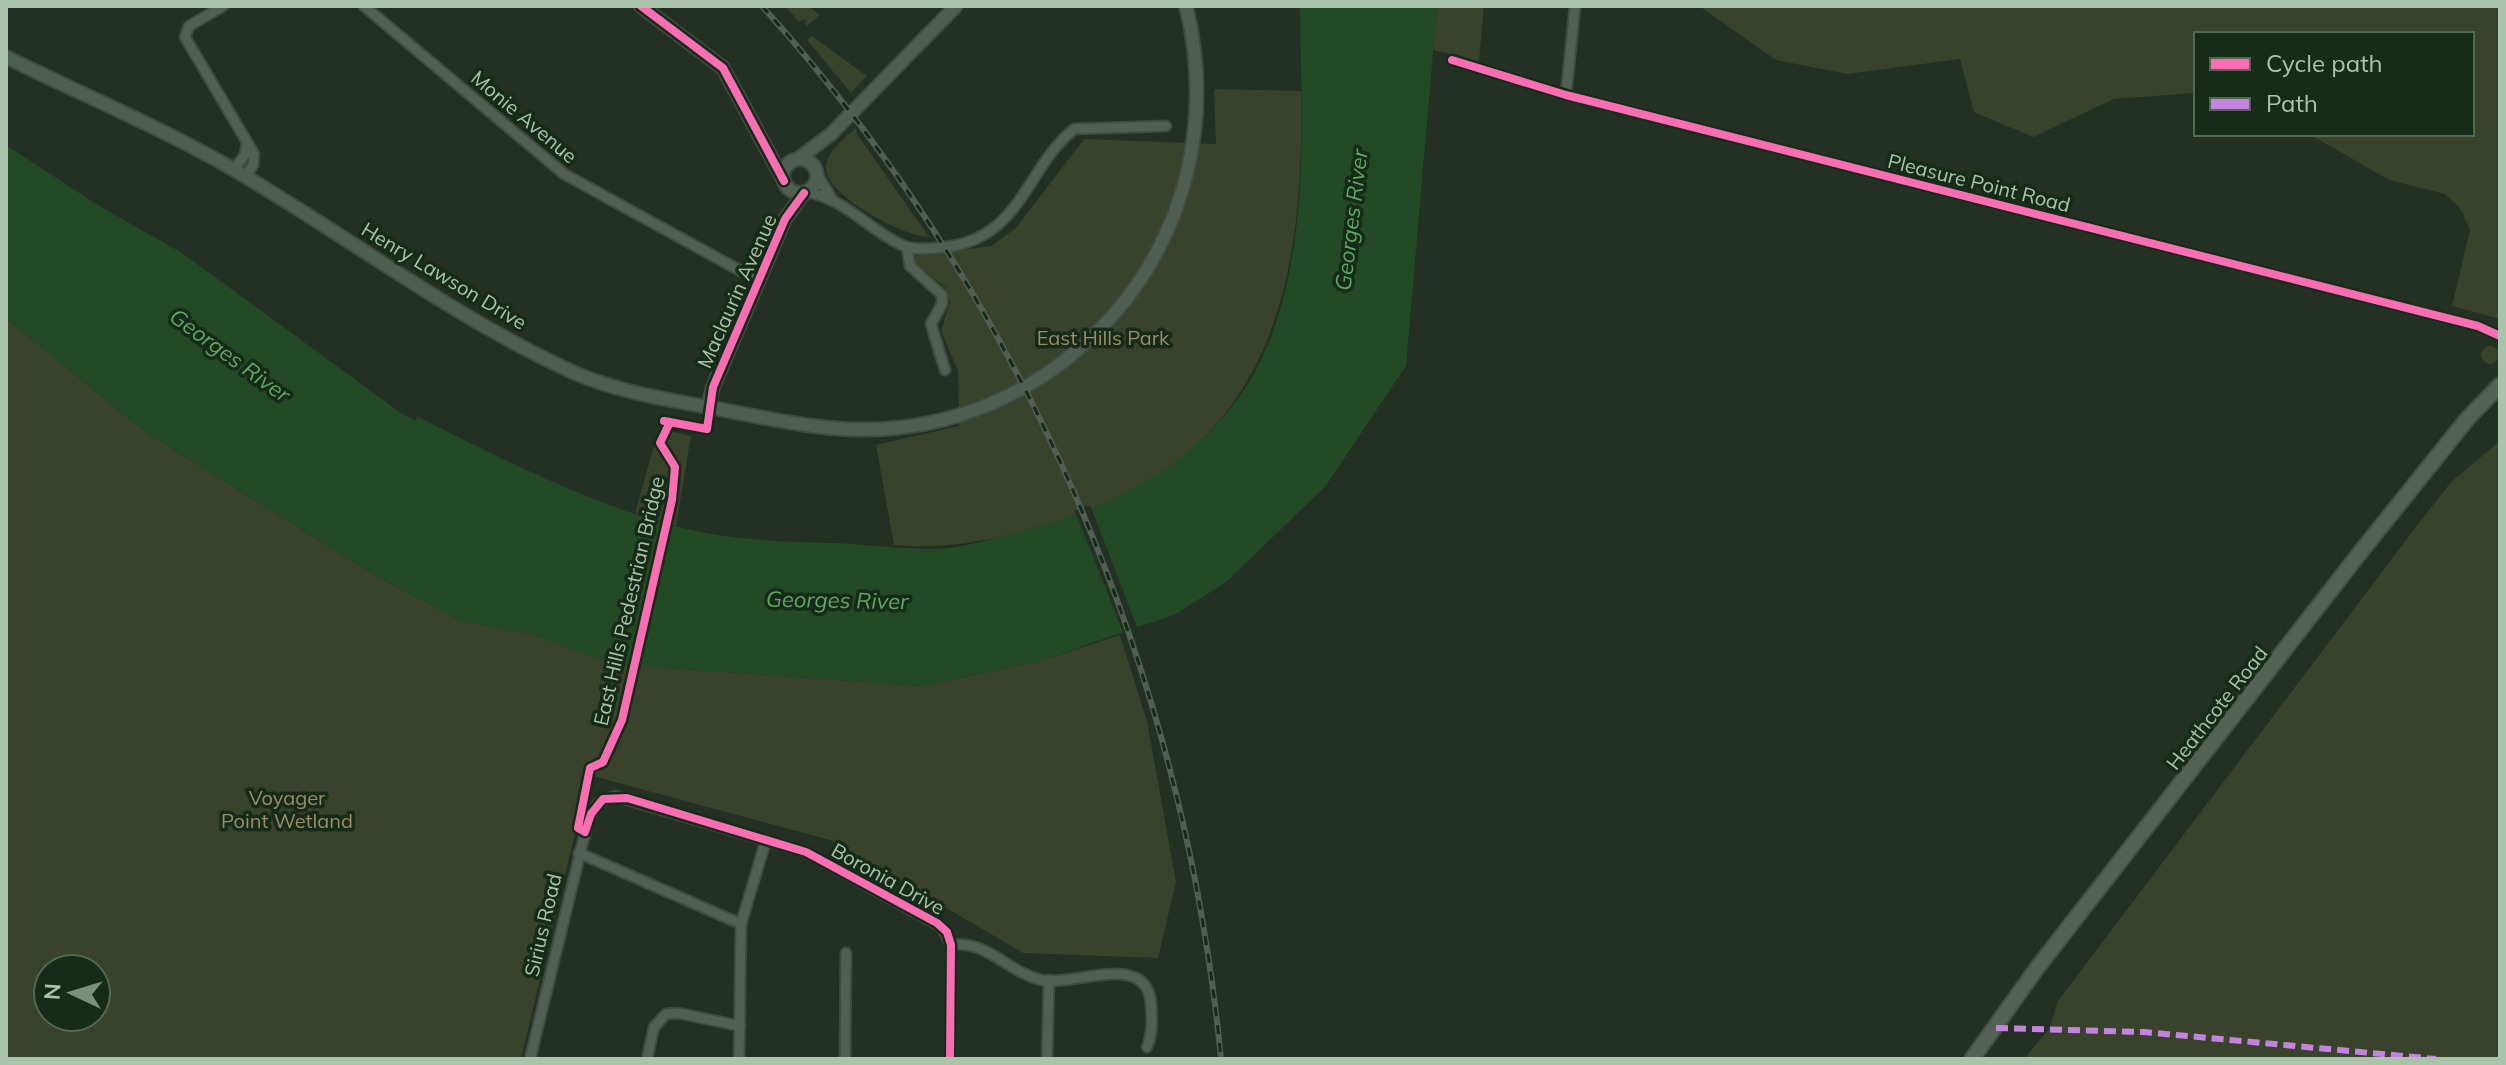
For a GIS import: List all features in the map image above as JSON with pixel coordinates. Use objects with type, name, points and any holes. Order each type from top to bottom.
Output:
[{"type":"main road","points":[[641,6],[723,68],[785,183],[794,192],[806,192],[815,184],[831,134]]},
{"type":"main road","points":[[785,183],[785,169],[831,134],[956,6]]},
{"type":"main road","name":"Henry Lawson Drive","points":[[6,57],[246,177],[527,349],[597,382],[806,425],[895,427],[934,424],[1020,391],[1064,360],[1114,314],[1150,263],[1182,195],[1194,140],[1196,71],[1186,6]]},
{"type":"main road","points":[[757,128],[777,152],[795,160],[806,160],[817,171]]},
{"type":"main road","name":"Maclaurin Avenue","points":[[785,183],[785,219]]},
{"type":"main road","name":"Maclaurin Avenue","points":[[708,407],[713,387],[785,219],[806,192]]},
{"type":"main road","name":"Heathcote Road","points":[[1972,1059],[2037,968],[2359,554],[2468,418],[2500,385]]},
{"type":"street","points":[[223,6],[193,23],[185,37],[247,143],[254,160],[246,177]]},
{"type":"street","name":"Monie Avenue","points":[[364,6],[564,174],[759,281]]},
{"type":"street","points":[[1566,95],[1575,6]]},
{"type":"street","name":"Pleasure Point Road","points":[[1452,60],[1566,95],[2478,326],[2500,336]]},
{"type":"street","points":[[806,192],[832,199],[907,247],[966,243],[996,228],[1074,129],[1166,126]]},
{"type":"street","points":[[233,170],[245,155],[247,143]]},
{"type":"street","points":[[817,171],[832,199]]},
{"type":"street","points":[[907,247],[910,266],[941,291],[943,301],[932,319],[931,329],[945,370]]},
{"type":"street","name":"Boronia Drive","points":[[599,802],[621,796],[811,854],[937,923],[947,932],[951,945],[950,1059]]},
{"type":"street","name":"Sirius Road","points":[[530,1059],[579,853],[591,814],[599,802]]},
{"type":"street","points":[[739,1059],[741,924],[766,840]]},
{"type":"street","points":[[579,853],[741,924]]},
{"type":"street","points":[[951,945],[973,944],[1036,978],[1049,980],[1123,974],[1139,978],[1148,987],[1151,1000],[1152,1026],[1147,1047]]},
{"type":"street","points":[[845,1059],[846,953]]},
{"type":"street","points":[[1047,1059],[1049,980]]},
{"type":"street","points":[[647,1059],[654,1027],[666,1014],[678,1013],[740,1026]]},
{"type":"green space","points":[[785,6],[808,6],[820,15],[806,27],[805,19],[799,22]]},
{"type":"green space","points":[[1437,6],[1484,6],[1479,61],[1433,50]]},
{"type":"green space","points":[[1699,6],[2500,6],[2500,319],[2452,306],[2470,230],[2460,208],[2445,194],[2389,180],[2312,136],[2474,136],[2474,32],[2194,32],[2194,93],[2114,99],[2033,137],[1974,112],[1960,59],[1847,74],[1776,60]]},
{"type":"green space","points":[[812,36],[867,76],[851,93],[807,40]]},
{"type":"green space","name":"East Hills Park","points":[[1214,89],[1301,91],[1300,166],[1294,236],[1280,301],[1258,360],[1225,413],[1180,458],[1122,496],[1048,524],[991,539],[953,545],[894,545],[876,445],[959,426],[958,371],[941,331],[950,302],[945,287],[914,263],[916,256],[991,246],[1016,228],[1084,139],[1216,144]]},
{"type":"green space","points":[[856,128],[857,134],[929,237],[902,230],[867,212],[838,190],[829,178],[827,161],[837,145]]},
{"type":"green space","name":"Voyager Point Wetland","points":[[6,318],[144,431],[375,575],[461,621],[532,634],[613,664],[922,686],[1040,661],[1120,635],[1147,721],[1176,882],[1158,958],[1023,953],[830,840],[589,775],[521,1059],[6,1059]]},
{"type":"green space","points":[[2490,346],[2499,355],[2490,364],[2481,355]]},
{"type":"green space","points":[[659,428],[691,436],[676,526],[635,513]]},
{"type":"green space","points":[[2500,441],[2500,1059],[2024,1059],[2049,1029],[2058,1001],[2422,519],[2452,481]]},
{"type":"water","name":"Georges River","points":[[1300,6],[1437,6],[1406,366],[1325,487],[1226,582],[1176,614],[1040,661],[922,686],[613,664],[532,634],[461,621],[375,575],[144,431],[6,318],[6,145],[101,207],[182,253],[401,413],[415,421],[418,417],[576,492],[675,526],[735,537],[921,549],[972,544],[1052,523],[1131,490],[1200,441],[1229,410],[1253,375],[1272,334],[1293,254],[1301,172]]},
{"type":"pier","points":[[1090,505],[1139,632],[1125,637],[1075,511]]},
{"type":"railway","points":[[762,6],[855,119],[939,238],[1012,365],[1076,496],[1128,632],[1170,772],[1201,915],[1221,1059]]},
{"type":"marked path","points":[[1996,1028],[2144,1032],[2436,1059]]},
{"type":"cycle path","points":[[641,6],[723,68],[784,181]]},
{"type":"cycle path","points":[[1452,60],[1566,95],[2478,326],[2500,336]]},
{"type":"cycle path","points":[[664,421],[707,429],[713,387],[785,219],[804,193]]},
{"type":"cycle path","name":"East Hills Pedestrian Bridge","points":[[670,422],[660,443],[675,467],[672,500],[622,720],[603,762],[590,768],[578,828],[585,832],[591,814],[603,799],[627,798],[806,852],[937,923],[947,932],[951,945],[950,1059]]}]
